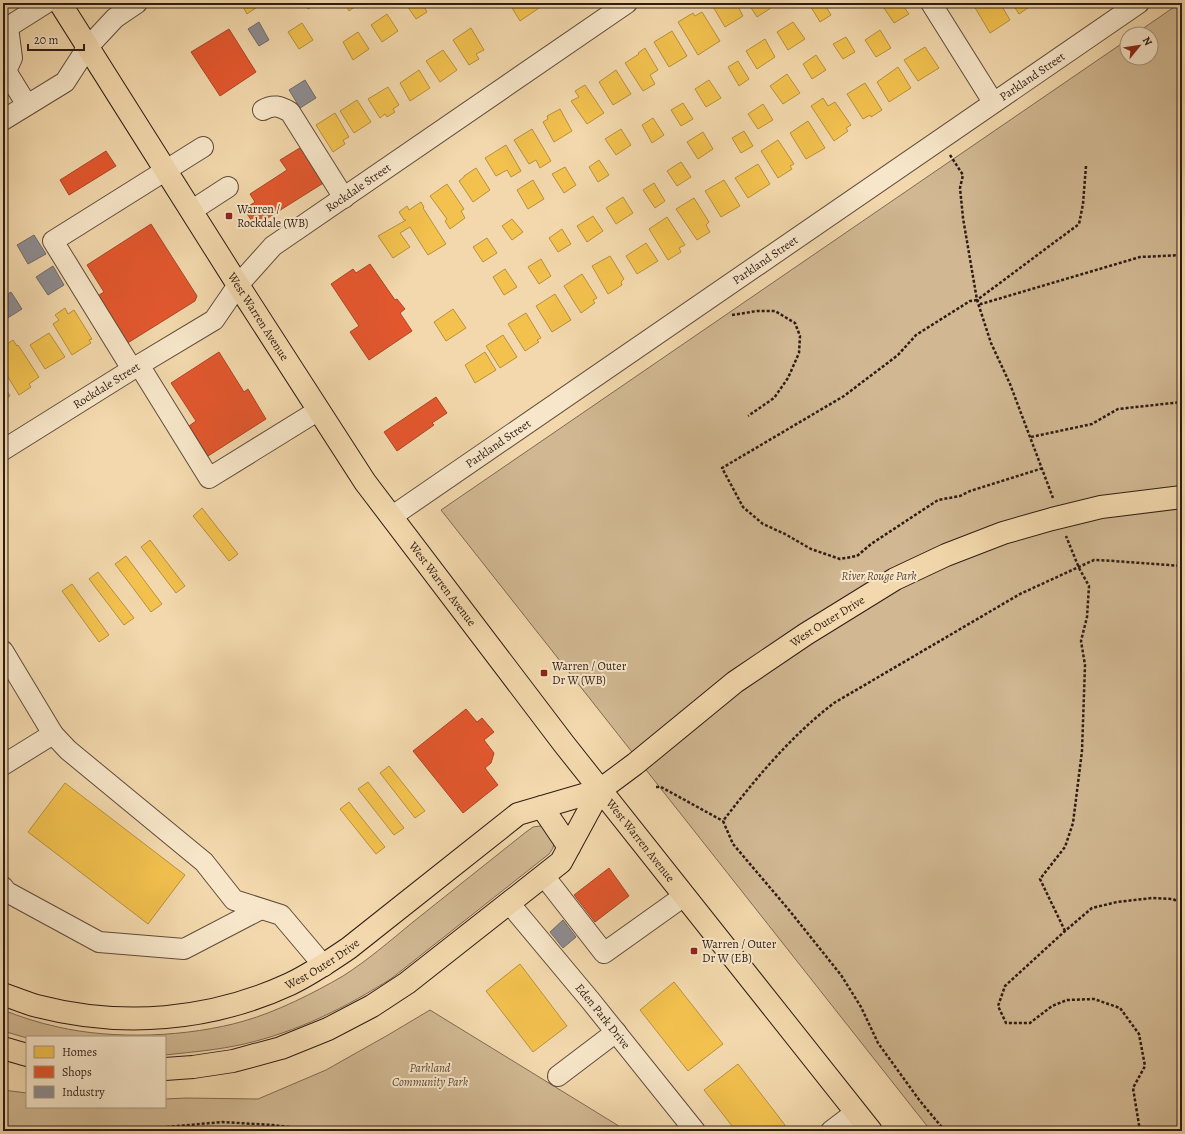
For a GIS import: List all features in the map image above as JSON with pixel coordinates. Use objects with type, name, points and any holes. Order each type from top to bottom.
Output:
[{"type":"main road","name":"West Warren Avenue","points":[[60,3],[165,171],[365,482],[600,790],[871,1131]]},
{"type":"main road","name":"West Outer Drive","points":[[3,994],[36,1006],[71,1014],[107,1018],[142,1019],[178,1016],[214,1010],[257,998],[290,984],[324,966],[349,948],[518,814],[600,790],[635,764],[735,682],[806,634],[895,579],[946,555],[1003,533],[1052,519],[1101,508],[1182,497]]},
{"type":"main road","name":"West Outer Drive","points":[[166,1069],[193,1067],[233,1061],[281,1048],[328,1029],[372,1006],[407,983],[561,862],[600,790]]},
{"type":"main road","points":[[542,807],[569,847]]},
{"type":"main road","points":[[3,1048],[26,1055]]},
{"type":"street","points":[[27,105],[6,71],[12,58],[8,27],[46,3]]},
{"type":"street","points":[[3,120],[65,82],[87,48],[115,18],[137,3]]},
{"type":"street","name":"Rockdale Street","points":[[3,450],[214,320],[238,285],[273,246],[627,3]]},
{"type":"street","points":[[931,3],[994,102]]},
{"type":"street","name":"Parkland Street","points":[[391,517],[1139,3]]},
{"type":"street","points":[[263,110],[269,106],[279,106],[290,112],[344,198]]},
{"type":"street","points":[[203,147],[53,241],[209,478],[319,410]]},
{"type":"street","points":[[191,211],[228,187]]},
{"type":"street","points":[[3,651],[53,734],[68,750],[204,862],[234,900],[281,915],[324,966]]},
{"type":"street","points":[[3,765],[53,734]]},
{"type":"street","points":[[544,876],[604,953],[684,896]]},
{"type":"street","points":[[3,887],[7,892],[92,939],[106,943],[184,949],[261,909]]},
{"type":"street","name":"Eden Park Drive","points":[[508,903],[616,1032],[695,1131]]},
{"type":"street","points":[[558,1076],[616,1032]]},
{"type":"street","points":[[831,1131],[856,1112]]},
{"type":"path","points":[[1043,468],[970,491],[960,496],[938,500],[871,544],[857,556],[840,559],[811,550],[785,534],[763,524],[743,507],[722,468],[844,396],[898,354],[916,335],[970,301],[976,300],[1079,224],[1083,204],[1086,166]]},
{"type":"path","points":[[976,300],[981,304],[1140,257],[1182,255]]},
{"type":"path","points":[[732,315],[756,311],[775,311],[795,323],[800,336],[800,353],[788,378],[774,398],[748,416]]},
{"type":"path","points":[[1031,437],[1092,424],[1118,409],[1182,402]]},
{"type":"path","points":[[723,821],[774,758],[811,720],[834,703],[1020,594],[1094,560],[1182,566]]},
{"type":"path","points":[[656,787],[661,787],[723,821],[733,844],[789,910],[841,975],[861,1007],[878,1043],[920,1101],[945,1131]]},
{"type":"path","points":[[1140,1131],[1133,1088],[1145,1066],[1139,1034],[1120,1008],[1094,1000],[1067,1000],[1052,1006],[1030,1023],[1006,1023],[998,1006],[1005,986],[1092,908],[1117,902],[1152,898],[1173,899],[1182,904]]},
{"type":"path","points":[[122,1131],[222,1122],[272,1125],[323,1131]]},
{"type":"green space","name":"River Rouge Park","points":[[1182,3],[1182,1131],[931,1131],[441,510],[1119,45],[1119,66],[1159,66],[1159,26],[1147,26]]},
{"type":"green space","points":[[533,827],[545,827],[554,842],[553,848],[549,854],[392,978],[357,999],[321,1017],[283,1033],[244,1044],[166,1055],[166,1036],[26,1036],[26,1038],[3,1031],[3,1010],[30,1020],[58,1027],[103,1034],[127,1035],[151,1035],[200,1031],[244,1021],[269,1013],[307,995],[352,970]]},
{"type":"green space","name":"Parkland Community Park","points":[[430,1010],[627,1131],[3,1131],[3,1090],[26,1093],[26,1108],[166,1108],[166,1099],[258,1099],[326,1070]]},
{"type":"building: Homes","points":[[241,3],[263,3],[247,14]]},
{"type":"building: Homes","points":[[304,3],[318,3],[308,9]]},
{"type":"building: Homes","points":[[345,3],[360,3],[349,11]]},
{"type":"building: Homes","points":[[422,3],[427,12],[416,19],[406,4]]},
{"type":"building: Homes","points":[[509,3],[536,3],[539,8],[520,21]]},
{"type":"building: Homes","points":[[716,3],[736,3],[743,16],[725,27],[712,5]]},
{"type":"building: Homes","points":[[748,3],[776,3],[777,4],[757,17]]},
{"type":"building: Homes","points":[[817,3],[824,3],[831,15],[820,22],[811,7]]},
{"type":"building: Homes","points":[[893,3],[901,3],[909,14],[894,23],[884,8]]},
{"type":"building: Homes","points":[[979,3],[986,3],[989,8],[997,3],[1000,3],[1010,20],[990,33],[974,6]]},
{"type":"building: Homes","points":[[1012,3],[1035,3],[1019,14]]},
{"type":"building: Homes","points":[[702,12],[720,41],[698,55],[678,22],[693,13],[695,16]]},
{"type":"building: Homes","points":[[387,14],[398,31],[382,42],[371,25]]},
{"type":"building: Homes","points":[[793,22],[805,39],[788,50],[777,32]]},
{"type":"building: Homes","points":[[302,23],[313,40],[299,49],[288,32]]},
{"type":"building: Homes","points":[[471,28],[484,50],[476,54],[479,59],[469,65],[453,40]]},
{"type":"building: Homes","points":[[880,30],[891,48],[876,57],[865,40]]},
{"type":"building: Homes","points":[[672,31],[687,56],[669,67],[654,42]]},
{"type":"building: Homes","points":[[358,32],[369,49],[353,60],[343,42]]},
{"type":"building: Homes","points":[[846,37],[855,52],[843,59],[833,44]]},
{"type":"building: Homes","points":[[765,39],[775,57],[757,69],[746,51]]},
{"type":"building: Homes","points":[[925,47],[939,68],[918,81],[904,60]]},
{"type":"building: Homes","points":[[645,48],[658,70],[650,75],[655,84],[643,91],[625,63]]},
{"type":"building: Homes","points":[[443,50],[457,70],[440,82],[426,61]]},
{"type":"building: Homes","points":[[816,55],[826,70],[812,79],[803,64]]},
{"type":"building: Homes","points":[[738,61],[749,79],[739,86],[728,67]]},
{"type":"building: Homes","points":[[898,67],[911,88],[889,102],[877,82]]},
{"type":"building: Homes","points":[[419,70],[430,88],[410,101],[400,83]]},
{"type":"building: Homes","points":[[616,70],[631,94],[613,105],[599,82]]},
{"type":"building: Homes","points":[[787,74],[800,93],[783,104],[770,86]]},
{"type":"building: Homes","points":[[709,80],[721,98],[706,107],[695,89]]},
{"type":"building: Homes","points":[[865,83],[882,110],[871,117],[870,115],[863,119],[847,94]]},
{"type":"building: Homes","points":[[585,85],[604,113],[587,124],[571,101],[579,97],[575,91]]},
{"type":"building: Homes","points":[[388,87],[399,105],[393,109],[395,112],[387,117],[385,114],[380,118],[368,99]]},
{"type":"building: Homes","points":[[823,98],[828,106],[835,102],[851,125],[846,128],[848,131],[834,141],[811,106]]},
{"type":"building: Homes","points":[[357,100],[371,122],[354,133],[340,111]]},
{"type":"building: Homes","points":[[683,103],[693,119],[681,126],[671,110]]},
{"type":"building: Homes","points":[[763,104],[773,120],[758,129],[748,114]]},
{"type":"building: Homes","points":[[560,109],[572,131],[554,142],[543,122],[548,119],[547,116]]},
{"type":"building: Homes","points":[[335,113],[349,137],[343,140],[345,144],[333,152],[316,125]]},
{"type":"building: Homes","points":[[653,118],[664,135],[652,143],[642,125]]},
{"type":"building: Homes","points":[[808,121],[825,148],[806,159],[790,133]]},
{"type":"building: Homes","points":[[532,129],[551,161],[540,168],[536,160],[529,164],[514,140]]},
{"type":"building: Homes","points":[[621,129],[631,145],[616,155],[605,139]]},
{"type":"building: Homes","points":[[744,131],[753,146],[741,153],[732,138]]},
{"type":"building: Homes","points":[[703,132],[713,149],[698,159],[687,142]]},
{"type":"building: Homes","points":[[778,140],[794,164],[790,166],[792,169],[778,178],[761,151]]},
{"type":"building: Homes","points":[[506,145],[521,171],[511,177],[507,170],[496,176],[485,158]]},
{"type":"building: Homes","points":[[599,160],[609,175],[598,182],[589,167]]},
{"type":"building: Homes","points":[[681,162],[691,177],[677,186],[667,171]]},
{"type":"building: Homes","points":[[758,164],[770,184],[748,198],[735,178]]},
{"type":"building: Homes","points":[[565,167],[576,185],[564,193],[552,174]]},
{"type":"building: Homes","points":[[476,168],[490,190],[473,202],[459,181]]},
{"type":"building: Homes","points":[[533,180],[544,199],[528,209],[517,190]]},
{"type":"building: Homes","points":[[724,180],[740,206],[721,217],[705,191]]},
{"type":"building: Homes","points":[[654,183],[665,201],[655,208],[643,190]]},
{"type":"building: Homes","points":[[447,184],[464,209],[461,211],[465,218],[450,229],[445,221],[447,219],[430,196]]},
{"type":"building: Homes","points":[[623,197],[633,213],[616,224],[606,208]]},
{"type":"building: Homes","points":[[694,198],[709,222],[706,225],[710,232],[697,240],[676,209]]},
{"type":"building: Homes","points":[[421,202],[424,207],[423,208],[446,244],[428,255],[410,227],[400,233],[410,247],[393,258],[378,236],[406,220],[404,220],[399,212],[407,206],[409,210]]},
{"type":"building: Homes","points":[[593,216],[603,231],[587,242],[577,226]]},
{"type":"building: Homes","points":[[667,217],[685,245],[679,248],[681,252],[668,260],[649,229]]},
{"type":"building: Homes","points":[[512,219],[523,232],[512,240],[502,226]]},
{"type":"building: Homes","points":[[562,229],[571,244],[558,252],[549,238]]},
{"type":"building: Homes","points":[[487,238],[497,253],[483,262],[473,247]]},
{"type":"building: Homes","points":[[646,243],[658,261],[637,274],[626,256]]},
{"type":"building: Homes","points":[[610,256],[624,279],[621,282],[622,285],[608,294],[592,266]]},
{"type":"building: Homes","points":[[541,259],[551,276],[539,284],[528,267]]},
{"type":"building: Homes","points":[[505,269],[517,287],[504,295],[493,277]]},
{"type":"building: Homes","points":[[582,274],[597,298],[593,300],[595,303],[581,313],[564,286]]},
{"type":"building: Homes","points":[[555,294],[571,320],[552,332],[536,306]]},
{"type":"building: Homes","points":[[65,308],[68,314],[74,310],[92,339],[89,340],[91,343],[72,355],[53,324],[59,320],[55,315]]},
{"type":"building: Homes","points":[[453,309],[466,328],[446,341],[434,322]]},
{"type":"building: Homes","points":[[526,313],[541,338],[537,340],[539,342],[525,351],[508,324]]},
{"type":"building: Homes","points":[[49,333],[65,357],[45,369],[30,345]]},
{"type":"building: Homes","points":[[503,335],[517,357],[500,368],[486,346]]},
{"type":"building: Homes","points":[[13,340],[17,346],[18,345],[39,377],[29,384],[31,387],[19,395],[3,369],[3,354],[7,352],[4,346]]},
{"type":"building: Homes","points":[[485,352],[496,370],[475,383],[465,365]]},
{"type":"building: Homes","points":[[3,384],[10,396],[3,400]]},
{"type":"building: Homes","points":[[202,508],[238,554],[229,561],[193,516]]},
{"type":"building: Homes","points":[[150,540],[185,586],[176,593],[141,547]]},
{"type":"building: Homes","points":[[126,556],[162,604],[151,612],[115,564]]},
{"type":"building: Homes","points":[[98,572],[134,618],[124,625],[89,579]]},
{"type":"building: Homes","points":[[72,584],[109,635],[99,642],[62,591]]},
{"type":"building: Homes","points":[[389,766],[425,811],[415,818],[380,773]]},
{"type":"building: Homes","points":[[368,782],[404,828],[394,835],[358,789]]},
{"type":"building: Homes","points":[[65,783],[185,875],[148,924],[28,832]]},
{"type":"building: Homes","points":[[349,802],[385,847],[376,854],[340,809]]},
{"type":"building: Homes","points":[[520,964],[567,1026],[533,1052],[486,991]]},
{"type":"building: Homes","points":[[674,982],[723,1044],[688,1071],[640,1010]]},
{"type":"building: Homes","points":[[738,1064],[785,1125],[777,1131],[736,1131],[704,1090]]},
{"type":"building: Shops","points":[[229,29],[256,72],[220,96],[191,52]]},
{"type":"building: Shops","points":[[303,146],[325,182],[255,226],[244,209],[255,202],[250,194],[287,170],[280,160]]},
{"type":"building: Shops","points":[[106,151],[116,166],[69,195],[60,180]]},
{"type":"building: Shops","points":[[151,224],[197,296],[195,301],[126,344],[96,297],[104,292],[87,265]]},
{"type":"building: Shops","points":[[370,264],[395,300],[397,299],[405,309],[400,313],[412,331],[369,360],[350,332],[359,326],[331,284],[353,269],[356,273]]},
{"type":"building: Shops","points":[[219,352],[244,392],[248,389],[266,419],[208,456],[189,426],[196,421],[171,383]]},
{"type":"building: Shops","points":[[436,397],[447,413],[432,423],[434,425],[397,451],[384,432]]},
{"type":"building: Shops","points":[[466,709],[477,722],[482,718],[494,732],[484,740],[494,753],[491,763],[485,768],[498,785],[463,813],[413,751]]},
{"type":"building: Shops","points":[[609,868],[629,896],[595,922],[574,895]]},
{"type":"building: Industry","points":[[259,22],[269,40],[259,46],[248,29]]},
{"type":"building: Industry","points":[[305,80],[316,98],[300,108],[289,90]]},
{"type":"building: Industry","points":[[34,235],[46,254],[28,264],[17,245]]},
{"type":"building: Industry","points":[[53,266],[64,285],[48,295],[36,277]]},
{"type":"building: Industry","points":[[11,292],[22,309],[6,319],[3,313],[3,297]]},
{"type":"building: Industry","points":[[563,920],[576,937],[563,948],[550,932]]},
{"type":"place","name":"Warren / Rockdale (WB)","points":[[229,216]]},
{"type":"place","name":"Warren / Outer Dr W (WB)","points":[[544,673]]},
{"type":"place","name":"Warren / Outer Dr W (EB)","points":[[694,951]]}]
